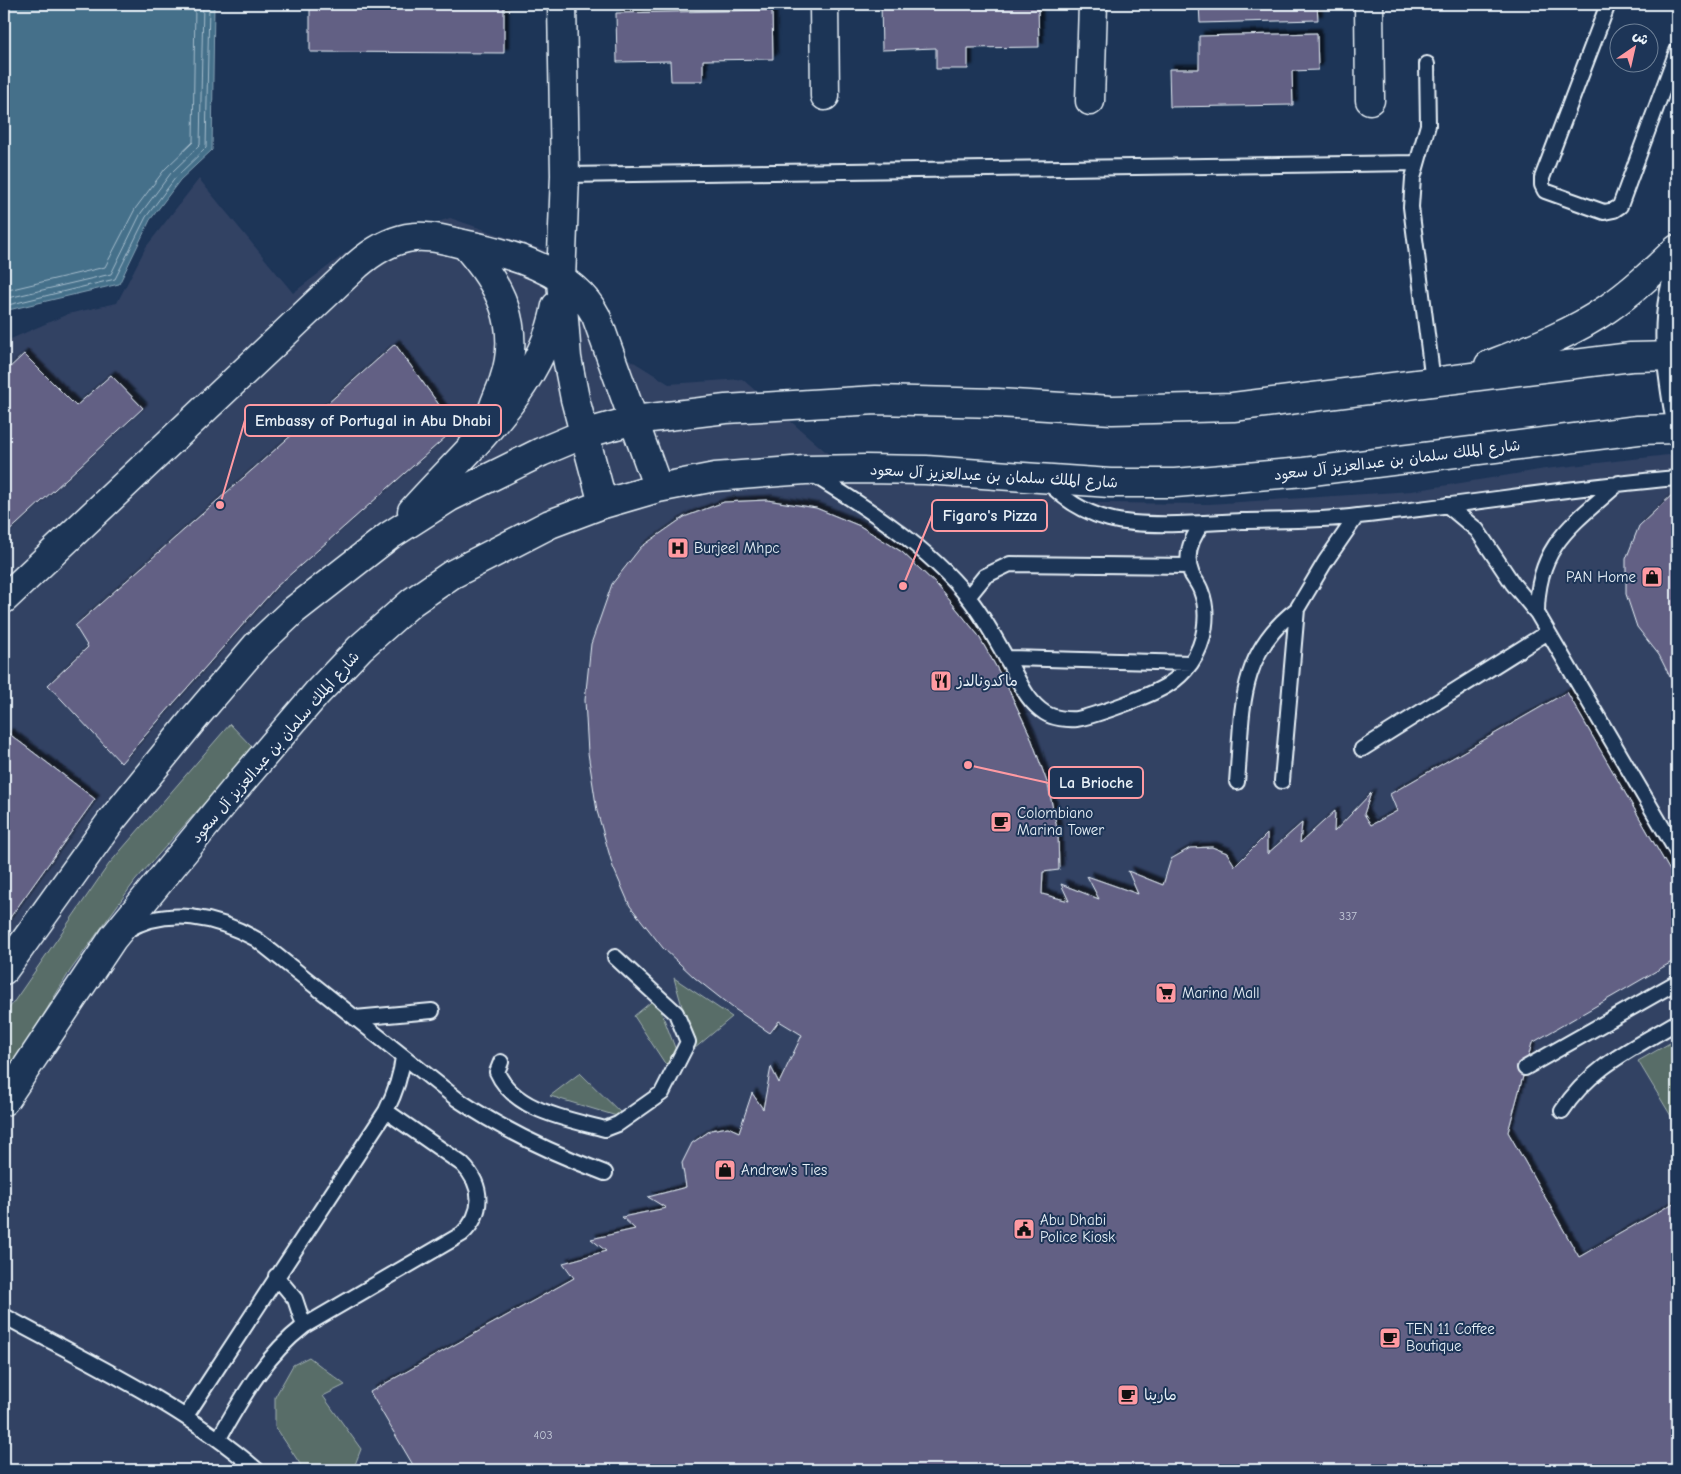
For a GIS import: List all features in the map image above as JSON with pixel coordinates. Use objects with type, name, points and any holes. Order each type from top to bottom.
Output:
[{"type":"street","points":[[562,4],[565,176],[561,280],[567,358],[584,434],[603,504]]},
{"type":"street","points":[[824,4],[825,96]]},
{"type":"street","points":[[1090,102],[1092,4]]},
{"type":"street","points":[[1369,4],[1370,100]]},
{"type":"street","points":[[4,599],[372,252],[390,243],[409,238],[429,237],[505,252],[561,280],[583,296],[594,311],[658,488]]},
{"type":"street","points":[[464,244],[494,280],[503,299],[508,319],[509,360],[504,380],[485,432]]},
{"type":"street","points":[[1444,381],[1578,327],[1631,291],[1677,249]]},
{"type":"street","points":[[389,536],[504,410],[536,362],[546,340],[561,280]]},
{"type":"street","points":[[4,970],[111,821],[256,646],[293,611],[389,536],[450,497],[542,452],[584,434],[634,420],[726,409],[876,400],[989,402],[1112,410],[1172,410],[1242,406],[1631,357],[1670,356]]},
{"type":"street","name":"شارع الملك سلمان بن عبدالعزيز آل سعود","points":[[4,1102],[114,938],[317,693],[360,648],[404,609],[451,575],[550,524],[603,504],[658,488],[715,477],[805,470],[926,470],[1045,480],[1175,483],[1240,479],[1638,430],[1676,429]]},
{"type":"lane","points":[[1608,4],[1542,178],[1542,185],[1545,191],[1604,212],[1614,210],[1620,206],[1677,51]]},
{"type":"lane","points":[[1427,64],[1428,125],[1412,178],[1412,206],[1444,381]]},
{"type":"lane","points":[[565,176],[1416,163]]},
{"type":"lane","points":[[1676,429],[1665,301],[1677,260]]},
{"type":"lane","points":[[805,470],[853,500],[905,538],[936,564],[968,597],[1032,702],[1047,714],[1062,719],[1077,719],[1157,691],[1170,684],[1191,662],[1199,648],[1206,619],[1201,590],[1189,566],[1190,544],[1204,522]]},
{"type":"lane","points":[[1045,480],[1072,504],[1090,514],[1110,520],[1124,522],[1204,522],[1356,517],[1619,483],[1677,478]]},
{"type":"lane","points":[[1537,613],[1540,575],[1557,541],[1569,526],[1619,483]]},
{"type":"lane","points":[[1447,505],[1486,540],[1513,584],[1537,613],[1677,852]]},
{"type":"lane","points":[[1282,781],[1298,609],[1325,562],[1356,517]]},
{"type":"lane","points":[[968,597],[985,576],[1010,564],[1189,566]]},
{"type":"lane","points":[[1238,782],[1245,691],[1250,671],[1268,636],[1281,621],[1298,609]]},
{"type":"lane","points":[[1362,749],[1548,632]]},
{"type":"lane","points":[[1006,658],[1191,662]]},
{"type":"lane","points":[[114,938],[132,927],[151,920],[192,916],[214,920],[236,928],[256,939],[403,1057],[488,1120],[561,1157],[605,1173]]},
{"type":"lane","points":[[501,1062],[497,1072],[502,1084],[521,1102],[605,1129],[618,1124],[662,1093],[688,1042],[676,1013],[615,957]]},
{"type":"lane","points":[[1525,1068],[1677,982]]},
{"type":"lane","points":[[355,1018],[432,1011]]},
{"type":"lane","points":[[1562,1110],[1584,1082],[1600,1068],[1677,1022]]},
{"type":"lane","points":[[186,1416],[276,1276],[386,1112],[401,1076],[403,1057]]},
{"type":"lane","points":[[219,1438],[265,1363],[288,1338],[304,1326],[462,1234],[471,1226],[477,1214],[479,1192],[470,1172],[462,1164],[386,1112]]},
{"type":"lane","points":[[276,1276],[295,1299],[304,1326]]},
{"type":"lane","points":[[4,1316],[186,1416],[219,1438],[257,1470]]},
{"type":"shaded area","points":[[199,179],[293,293],[347,252],[450,218],[550,252],[602,294],[624,356],[669,384],[742,379],[855,477],[1013,485],[1097,503],[1209,504],[1412,491],[1545,469],[1677,454],[1677,1470],[4,1470],[4,342],[68,314],[117,303],[146,247]]},
{"type":"green space","points":[[230,724],[253,748],[135,881],[70,971],[4,1080],[4,1016],[109,864]]},
{"type":"green space","points":[[674,978],[732,1017],[694,1049]]},
{"type":"green space","points":[[656,998],[679,1058],[666,1065],[634,1016]]},
{"type":"green space","points":[[1677,1039],[1677,1126],[1638,1061]]},
{"type":"green space","points":[[580,1073],[627,1119],[550,1096]]},
{"type":"green space","points":[[309,1357],[345,1385],[323,1396],[361,1449],[353,1470],[304,1470],[275,1426],[275,1397],[293,1365]]},
{"type":"water","points":[[4,4],[214,4],[212,150],[180,180],[150,220],[119,284],[4,311]]},
{"type":"building","points":[[310,4],[504,4],[504,53],[310,52]]},
{"type":"building","points":[[881,4],[1038,4],[1039,47],[968,48],[968,69],[936,69],[936,48],[882,50]]},
{"type":"building","points":[[1199,4],[1317,4],[1318,20],[1200,23]]},
{"type":"building","points":[[772,10],[773,59],[703,60],[703,81],[671,81],[670,61],[617,62],[616,13]]},
{"type":"building","points":[[1317,33],[1318,70],[1292,71],[1293,105],[1170,107],[1169,69],[1199,69],[1199,36]]},
{"type":"building","points":[[395,344],[456,428],[276,587],[121,763],[48,685],[88,647],[75,626]]},
{"type":"building","points":[[24,354],[76,406],[111,375],[143,408],[4,536],[4,373]]},
{"type":"building","name":"PAN Home","points":[[1677,492],[1677,691],[1659,655],[1637,627],[1626,594],[1626,559],[1639,526]]},
{"type":"building","name":"Marina Mall","points":[[767,500],[816,508],[860,526],[902,552],[938,586],[978,635],[1006,684],[1030,735],[1048,785],[1058,833],[1059,870],[1043,872],[1042,894],[1069,901],[1061,884],[1099,899],[1087,876],[1138,894],[1128,871],[1163,885],[1171,859],[1190,848],[1212,847],[1227,853],[1235,866],[1267,834],[1267,854],[1302,823],[1300,843],[1335,811],[1334,832],[1371,793],[1364,814],[1371,825],[1397,811],[1390,794],[1567,692],[1677,883],[1677,959],[1532,1043],[1508,1132],[1579,1257],[1677,1201],[1677,1470],[416,1470],[370,1392],[574,1278],[563,1263],[606,1251],[591,1239],[635,1229],[622,1217],[666,1208],[648,1197],[686,1187],[682,1163],[692,1143],[711,1130],[728,1127],[739,1132],[752,1093],[763,1109],[771,1067],[779,1083],[802,1035],[779,1021],[770,1033],[733,1008],[695,978],[663,948],[630,906],[613,867],[597,811],[588,753],[585,700],[591,644],[612,584],[641,547],[684,517],[724,502]]},
{"type":"building","points":[[8,733],[95,799],[4,926],[4,738]]},
{"type":"place","name":"Embassy of Portugal in Abu Dhabi","points":[[220,505]]},
{"type":"place","name":"Burjeel Mhpc","points":[[678,548]]},
{"type":"place","name":"PAN Home","points":[[1652,577]]},
{"type":"place","name":"Figaro's Pizza","points":[[903,586]]},
{"type":"place","name":"ماكدونالدز","points":[[941,681]]},
{"type":"place","name":"La Brioche","points":[[968,765]]},
{"type":"place","name":"Colombiano Marina Tower","points":[[1001,822]]},
{"type":"place","name":"Marina Mall","points":[[1166,993]]},
{"type":"place","name":"Andrew's Ties","points":[[725,1170]]},
{"type":"place","name":"Abu Dhabi Police Kiosk","points":[[1024,1229]]},
{"type":"place","name":"TEN 11 Coffee Boutique","points":[[1390,1338]]},
{"type":"place","name":"مارينا","points":[[1128,1395]]}]
